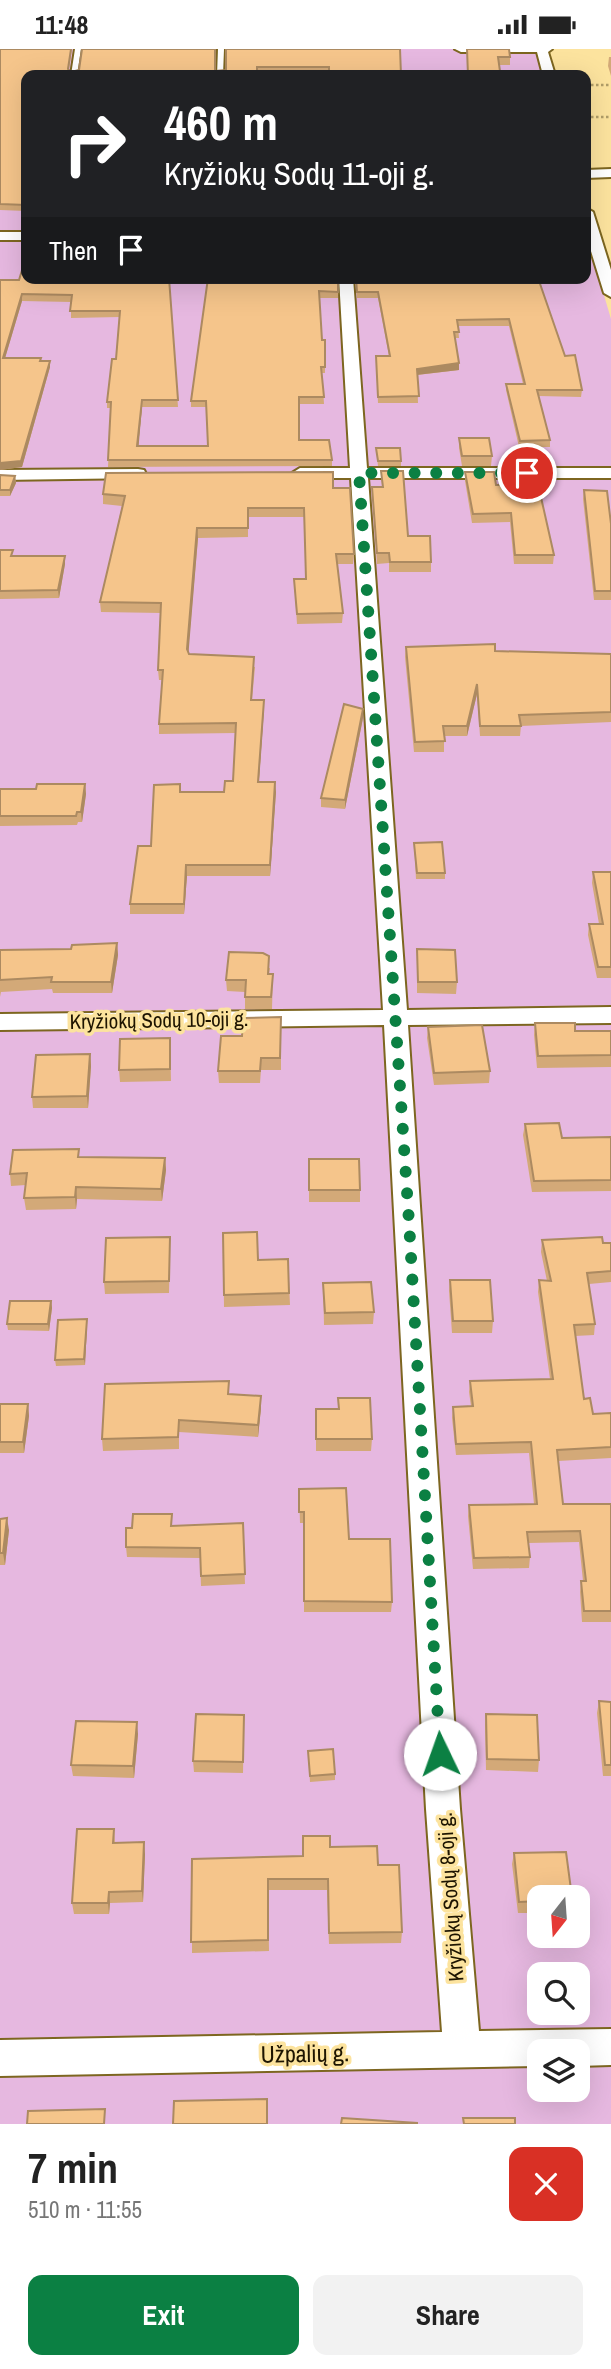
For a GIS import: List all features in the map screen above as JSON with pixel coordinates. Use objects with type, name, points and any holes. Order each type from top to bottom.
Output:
[{"type":"street","points":[[461,49],[544,50],[548,70]]},
{"type":"street","points":[[591,174],[611,173]]},
{"type":"street","points":[[0,236],[21,236]]},
{"type":"street","points":[[591,239],[611,293]]},
{"type":"street","name":"Kryžiokų Sodų 8-oji g.","points":[[346,284],[396,1017],[442,1795],[461,2050]]},
{"type":"street","points":[[276,473],[611,473]]},
{"type":"street","points":[[0,475],[152,474]]},
{"type":"street","name":"Kryžiokų Sodų 10-oji g.","points":[[0,1022],[611,1015]]},
{"type":"street","name":"Užpalių g.","points":[[0,2058],[611,2047]]},
{"type":"lane","points":[[75,70],[78,49]]},
{"type":"lane","points":[[220,70],[221,49]]},
{"type":"path","points":[[591,85],[611,85]]},
{"type":"path","points":[[591,117],[611,117]]},
{"type":"shaded area","points":[[0,49],[536,49],[542,70],[21,70],[21,284],[591,284],[591,251],[611,319],[611,2124],[0,2124]]},
{"type":"building","points":[[0,49],[71,49],[69,70],[21,70],[21,205],[0,204]]},
{"type":"building","points":[[82,49],[215,49],[215,70],[79,70]]},
{"type":"building","points":[[226,49],[400,49],[401,70],[257,67],[257,70],[226,70]]},
{"type":"building","points":[[467,49],[509,49],[510,57],[498,57],[500,70],[468,70]]},
{"type":"building","points":[[21,273],[21,284],[169,284],[178,400],[142,400],[137,446],[208,446],[206,401],[191,401],[207,284],[338,284],[338,292],[319,291],[322,340],[325,340],[325,367],[321,367],[324,397],[299,397],[299,440],[329,440],[332,460],[108,460],[111,402],[107,402],[112,359],[116,359],[120,311],[70,311],[72,295],[22,294],[3,358],[41,358],[40,361],[50,361],[21,461],[0,463],[0,280],[19,280]]},
{"type":"building","points":[[356,284],[540,284],[565,356],[575,355],[582,390],[537,390],[550,440],[520,441],[506,384],[525,384],[509,319],[457,320],[459,332],[454,332],[459,363],[417,369],[419,396],[378,397],[376,356],[390,356],[378,292],[357,292]]},
{"type":"building","points":[[459,438],[489,438],[492,456],[462,456]]},
{"type":"building","points":[[376,448],[400,448],[401,461],[378,461]]},
{"type":"building","points":[[381,471],[403,471],[408,536],[430,536],[431,562],[390,562],[389,553],[377,553],[372,487],[383,487]]},
{"type":"building","points":[[333,472],[333,488],[350,488],[354,554],[336,554],[343,613],[297,614],[294,579],[306,579],[304,508],[248,508],[248,528],[197,528],[187,649],[189,654],[254,657],[251,700],[264,700],[258,782],[275,782],[270,865],[186,865],[184,904],[130,904],[138,846],[151,846],[154,785],[180,784],[180,792],[224,792],[225,781],[233,781],[236,723],[159,724],[163,670],[158,670],[161,603],[100,602],[125,496],[103,494],[106,473]]},
{"type":"building","points":[[465,472],[494,472],[496,485],[538,484],[554,555],[515,555],[511,513],[473,514]]},
{"type":"building","points":[[0,475],[15,476],[10,490],[0,490]]},
{"type":"building","points":[[584,490],[607,491],[611,524],[611,591],[595,591]]},
{"type":"building","points":[[0,550],[13,550],[11,556],[65,556],[58,590],[0,591]]},
{"type":"building","points":[[495,644],[495,651],[611,654],[611,712],[519,715],[521,726],[480,726],[477,684],[467,726],[443,726],[445,741],[415,742],[406,647]]},
{"type":"building","points":[[344,704],[363,709],[345,800],[321,798]]},
{"type":"building","points":[[37,784],[85,784],[81,812],[77,812],[76,816],[0,816],[0,789],[36,789]]},
{"type":"building","points":[[442,842],[445,873],[417,873],[414,843]]},
{"type":"building","points":[[593,872],[611,872],[611,967],[598,967],[589,924],[603,924]]},
{"type":"building","points":[[117,943],[111,982],[51,982],[52,977],[0,980],[0,950],[71,949],[72,945]]},
{"type":"building","points":[[417,949],[455,950],[457,982],[418,982]]},
{"type":"building","points":[[229,952],[263,953],[269,956],[268,974],[273,974],[271,997],[245,997],[246,980],[226,980]]},
{"type":"building","points":[[281,1017],[280,1058],[261,1058],[260,1071],[218,1071],[221,1036],[242,1036],[243,1018]]},
{"type":"building","points":[[535,1023],[575,1023],[575,1031],[611,1031],[611,1055],[538,1056]]},
{"type":"building","points":[[482,1025],[490,1071],[434,1073],[428,1027]]},
{"type":"building","points":[[170,1038],[170,1069],[119,1070],[120,1039]]},
{"type":"building","points":[[90,1054],[87,1096],[32,1097],[36,1055]]},
{"type":"building","points":[[559,1123],[562,1138],[611,1137],[611,1180],[534,1181],[525,1124]]},
{"type":"building","points":[[79,1149],[78,1157],[165,1158],[161,1189],[76,1187],[75,1197],[24,1198],[27,1173],[10,1174],[13,1150]]},
{"type":"building","points":[[309,1159],[359,1159],[360,1190],[309,1190]]},
{"type":"building","points":[[257,1232],[258,1260],[288,1259],[289,1293],[224,1295],[223,1233]]},
{"type":"building","points":[[170,1237],[169,1281],[104,1282],[106,1238]]},
{"type":"building","points":[[602,1237],[603,1243],[611,1243],[611,1271],[587,1273],[595,1324],[574,1325],[584,1399],[590,1398],[593,1414],[611,1413],[611,1447],[557,1450],[563,1504],[611,1504],[611,1611],[584,1611],[581,1581],[586,1581],[580,1531],[527,1532],[530,1557],[474,1558],[469,1505],[537,1504],[531,1442],[456,1444],[453,1407],[473,1406],[470,1381],[553,1379],[539,1280],[551,1281],[542,1240]]},
{"type":"building","points":[[450,1280],[490,1280],[493,1321],[453,1321]]},
{"type":"building","points":[[371,1282],[374,1312],[325,1313],[323,1283]]},
{"type":"building","points":[[10,1301],[51,1301],[48,1324],[7,1324]]},
{"type":"building","points":[[87,1319],[84,1359],[55,1360],[58,1320]]},
{"type":"building","points":[[229,1381],[228,1394],[261,1396],[258,1425],[179,1420],[178,1437],[102,1439],[105,1384]]},
{"type":"building","points":[[338,1398],[370,1398],[372,1439],[316,1439],[316,1409],[339,1409]]},
{"type":"building","points":[[0,1404],[28,1404],[23,1442],[0,1442]]},
{"type":"building","points":[[346,1488],[349,1539],[390,1539],[392,1602],[304,1601],[304,1512],[299,1512],[299,1489]]},
{"type":"building","points":[[133,1514],[172,1514],[171,1526],[243,1523],[245,1574],[201,1576],[200,1548],[126,1547],[126,1528],[132,1528]]},
{"type":"building","points":[[7,1518],[3,1553],[0,1553],[0,1519]]},
{"type":"building","points":[[599,1701],[611,1702],[611,1765],[605,1765]]},
{"type":"building","points":[[196,1714],[244,1715],[243,1762],[193,1761]]},
{"type":"building","points":[[486,1714],[537,1715],[539,1760],[487,1759]]},
{"type":"building","points":[[76,1721],[137,1722],[133,1766],[71,1765]]},
{"type":"building","points":[[333,1749],[335,1774],[310,1776],[308,1751]]},
{"type":"building","points":[[77,1829],[114,1829],[113,1843],[144,1842],[142,1891],[109,1892],[108,1903],[72,1903]]},
{"type":"building","points":[[303,1836],[330,1836],[330,1847],[377,1846],[378,1865],[399,1865],[402,1932],[329,1933],[328,1879],[268,1879],[268,1940],[191,1942],[192,1859],[303,1856]]},
{"type":"building","points":[[566,1852],[570,1885],[527,1885],[527,1902],[519,1902],[514,1853]]},
{"type":"building","points":[[267,2099],[267,2124],[173,2124],[174,2101]]},
{"type":"building","points":[[105,2109],[104,2124],[27,2124],[28,2111]]},
{"type":"building","points":[[342,2118],[417,2123],[417,2124],[341,2124]]},
{"type":"building","points":[[463,2118],[515,2118],[515,2124],[464,2124]]},
{"type":"route","points":[[440,1754],[409,1222],[382,838],[376,695],[359,473],[527,473]]}]
